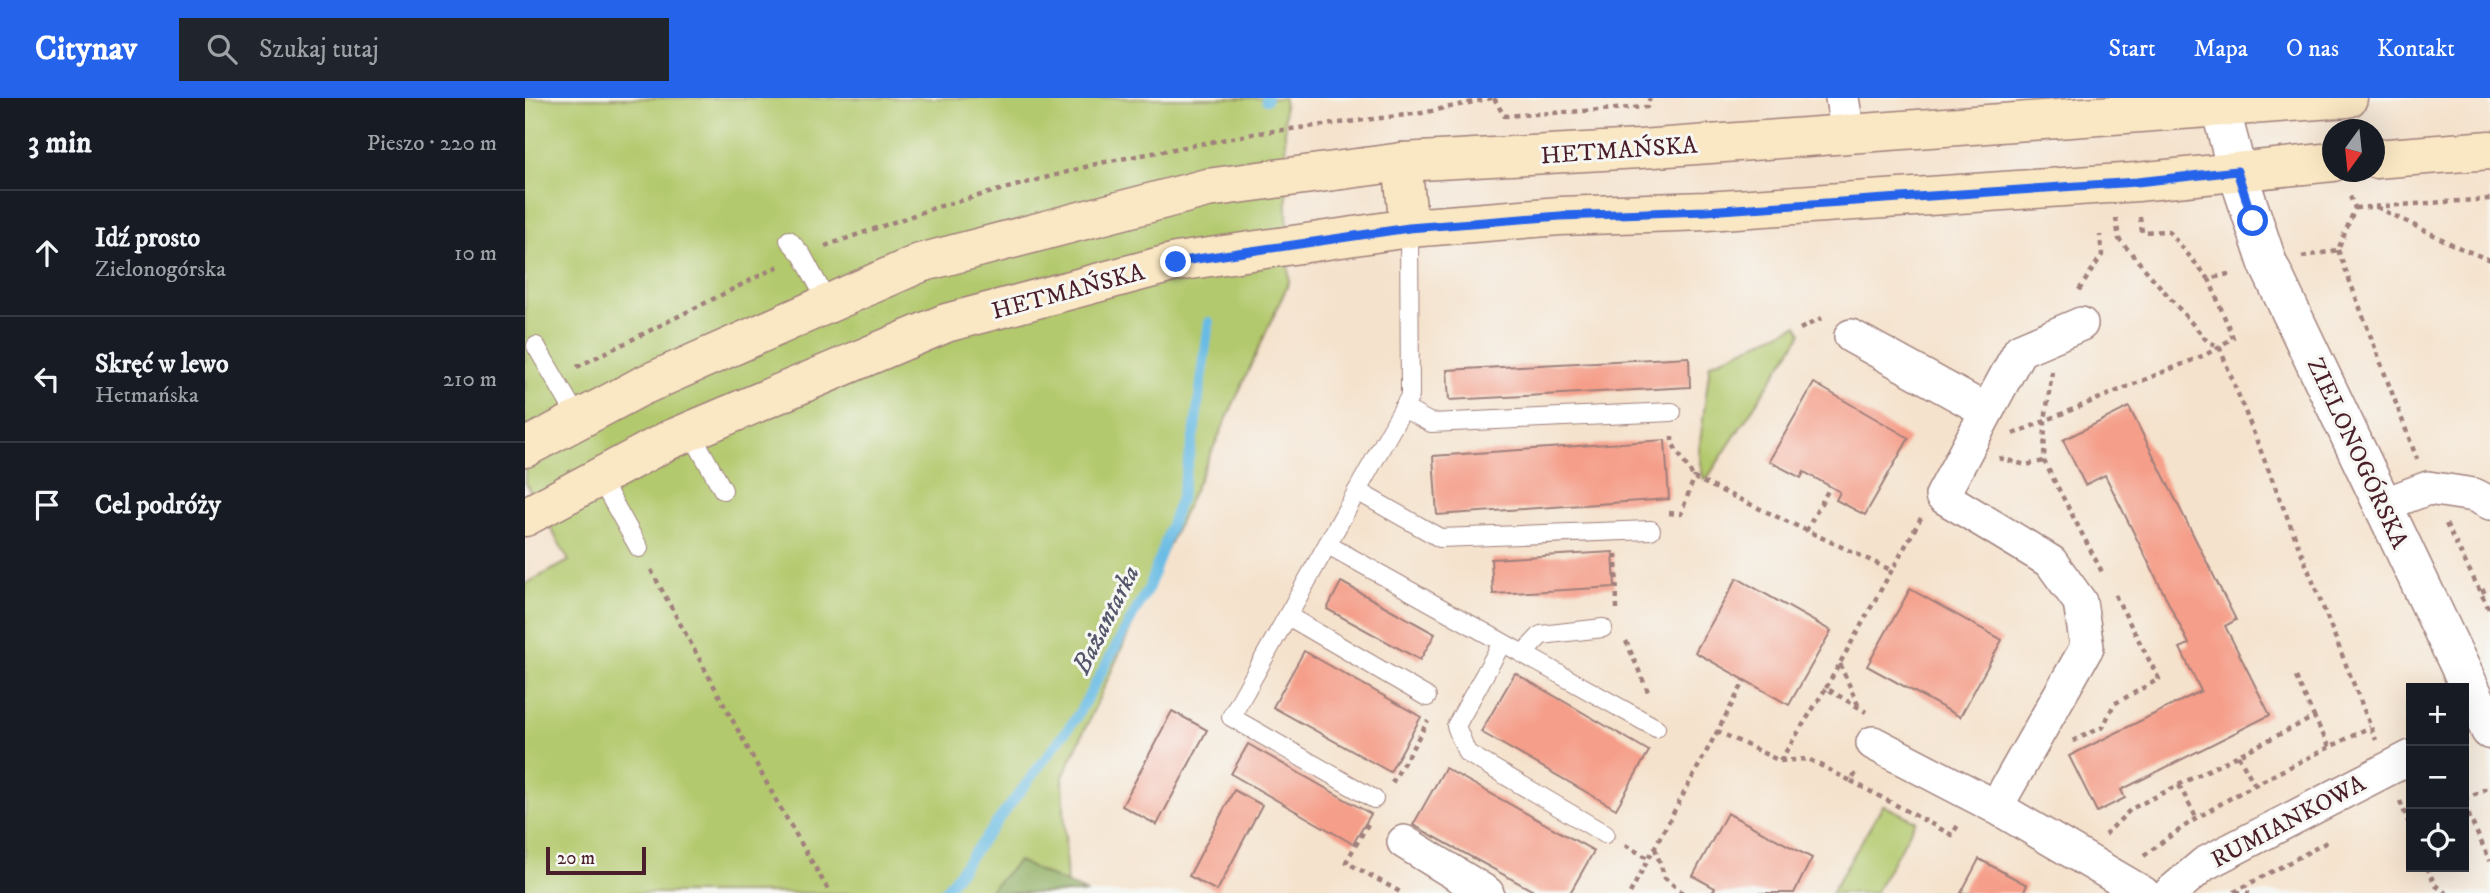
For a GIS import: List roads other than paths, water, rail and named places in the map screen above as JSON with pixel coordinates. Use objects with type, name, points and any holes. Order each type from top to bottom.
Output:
[{"type":"main road","name":"HETMAŃSKA","points":[[525,448],[642,386],[920,262],[1207,188],[1402,162],[1576,153],[1845,116],[2348,98]]},
{"type":"main road","points":[[2385,158],[2490,150]]},
{"type":"main road","points":[[1402,162],[1409,228]]},
{"type":"main road","name":"HETMAŃSKA","points":[[525,517],[690,431],[946,323],[1176,262],[1409,228],[1560,216],[1706,211],[2112,183],[2322,163]]},
{"type":"street","name":"ZIELONOGÓRSKA","points":[[2219,102],[2237,171],[2268,264],[2383,505],[2480,727]]},
{"type":"street","points":[[1996,807],[2087,646],[2080,602],[2051,562],[1942,496],[2019,351],[2073,328]]},
{"type":"street","points":[[1851,336],[1987,411]]},
{"type":"street","points":[[2383,505],[2428,488],[2474,495],[2490,503]]},
{"type":"street","points":[[1873,743],[1996,807],[2130,885]]},
{"type":"street","name":"RUMIANKOWA","points":[[2170,893],[2204,864],[2399,763]]},
{"type":"street","points":[[1404,842],[1487,893]]},
{"type":"lane","points":[[1374,799],[1231,717],[1410,396],[1409,228]]},
{"type":"lane","points":[[789,240],[802,255],[828,303]]},
{"type":"lane","points":[[536,346],[579,420]]},
{"type":"lane","points":[[1403,408],[1431,423],[1672,412]]},
{"type":"lane","points":[[690,431],[723,490]]},
{"type":"lane","points":[[599,477],[639,548]]},
{"type":"lane","points":[[1357,491],[1440,538],[1651,530]]},
{"type":"lane","points":[[1328,545],[1656,728]]},
{"type":"lane","points":[[1288,616],[1427,697]]},
{"type":"lane","points":[[1523,654],[1541,635],[1603,628]]},
{"type":"lane","points":[[1502,643],[1456,726],[1467,753],[1605,834]]},
{"type":"waterway","name":"Bażantarka","points":[[943,893],[1076,718],[1149,587],[1181,497],[1195,428],[1209,322]]}]
